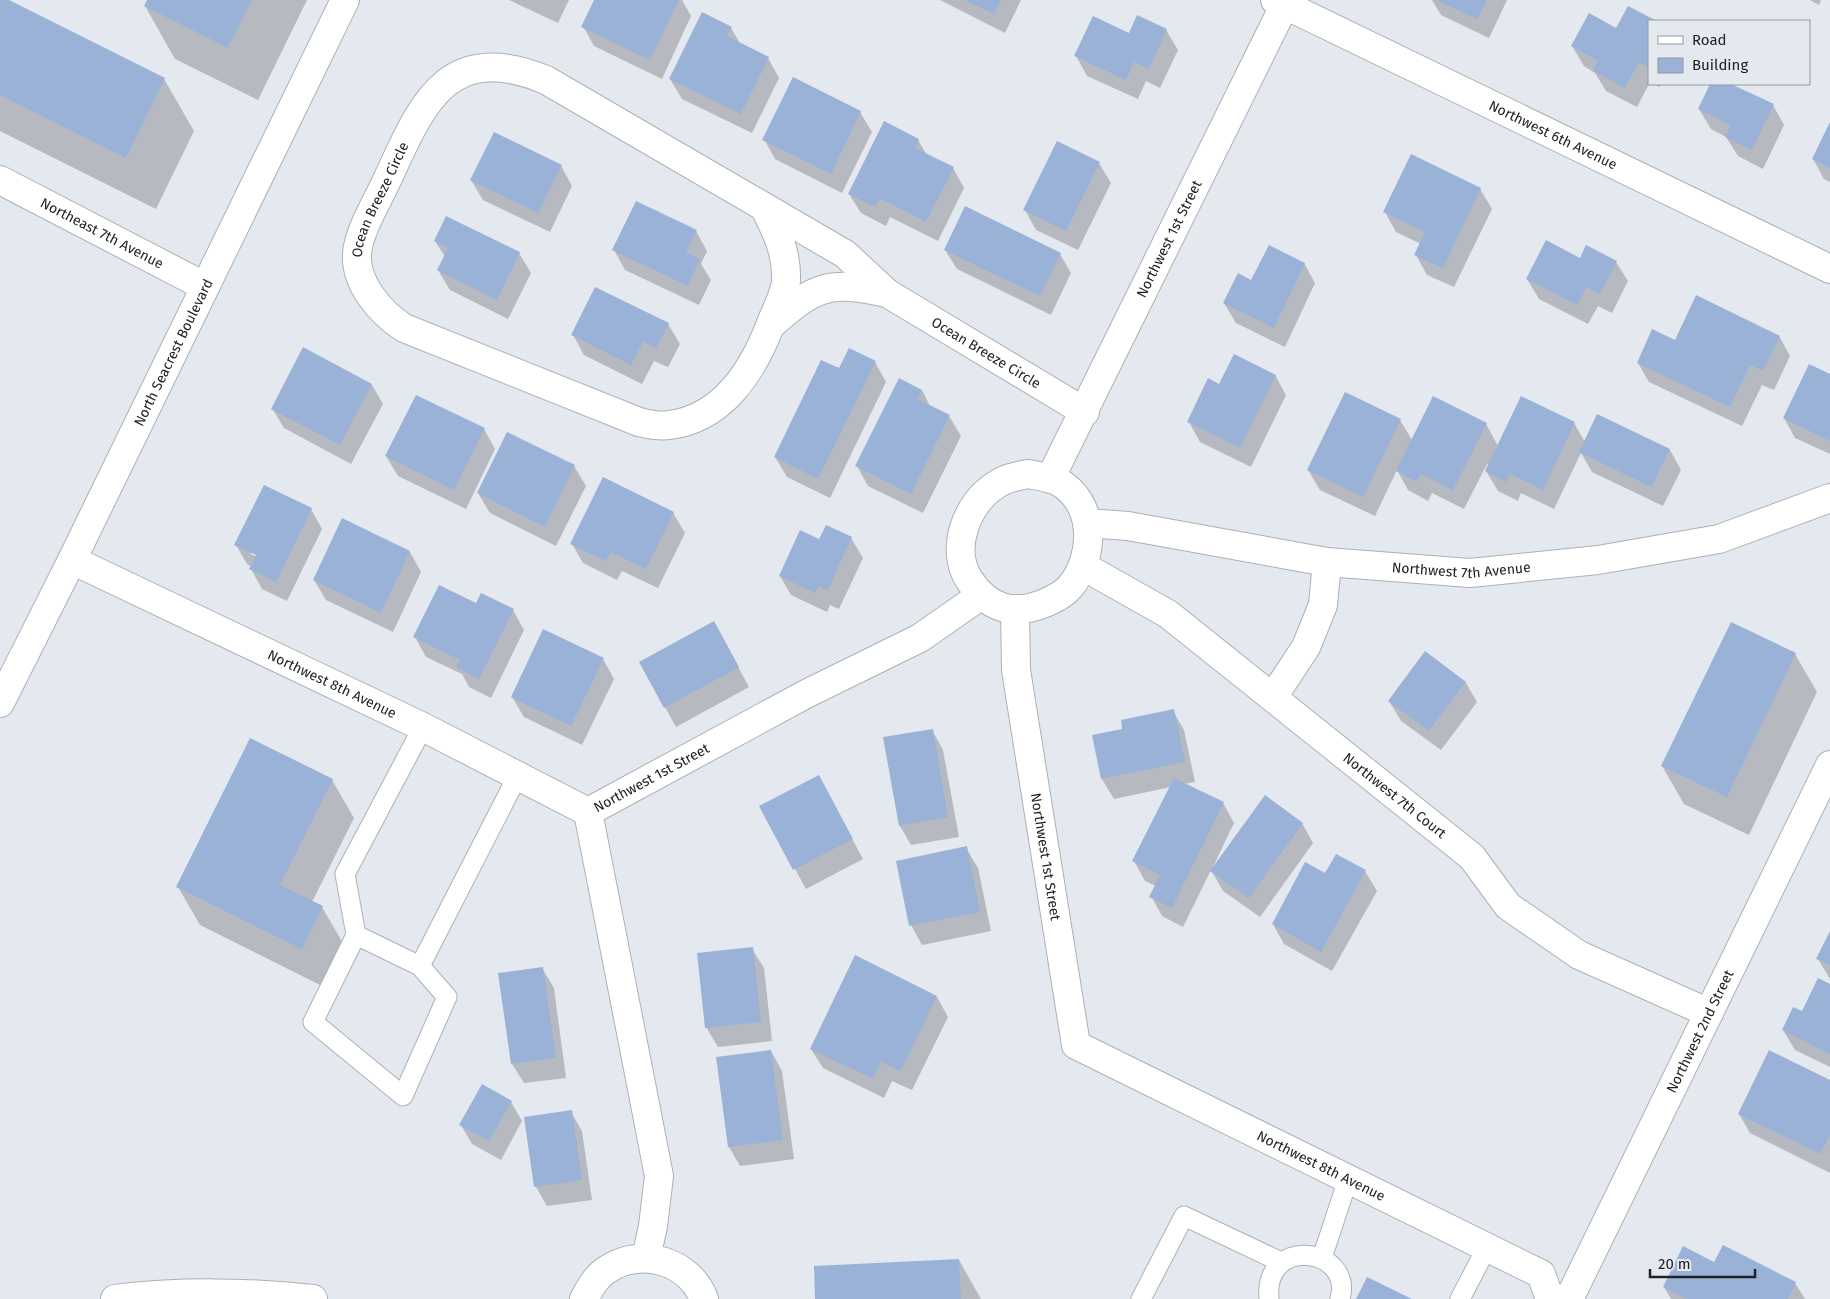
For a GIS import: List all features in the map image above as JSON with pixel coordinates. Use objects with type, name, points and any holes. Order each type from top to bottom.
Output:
[{"type":"street","name":"North Seacrest Boulevard","points":[[3,689],[72,560],[345,0]]},
{"type":"street","name":"Northwest 6th Avenue","points":[[1282,2],[1830,268]]},
{"type":"street","name":"Northwest 1st Street","points":[[1050,479],[1085,412],[1282,2]]},
{"type":"street","name":"Ocean Breeze Circle","points":[[764,207],[778,234],[785,258],[786,282],[762,347],[741,380],[718,407],[687,422],[667,426],[639,422],[404,328],[387,316],[360,277],[357,254],[363,232],[412,125],[429,97],[447,81],[470,70],[493,67],[522,71],[546,80],[845,254],[887,293],[1085,412]]},
{"type":"street","name":"Northeast 7th Avenue","points":[[0,180],[204,286]]},
{"type":"street","name":"Ocean Breeze Circle","points":[[770,326],[796,303],[820,289],[847,286],[887,293]]},
{"type":"street","points":[[1028,474],[1057,481],[1075,495],[1085,513],[1087,523],[1089,538],[1083,566],[1070,587],[1057,598],[1030,610],[1005,609],[980,596],[967,577],[961,556],[961,542],[965,524],[975,504],[995,485],[1012,477],[1028,474]]},
{"type":"street","name":"Northwest 7th Avenue","points":[[1087,523],[1128,526],[1326,562],[1470,573],[1598,560],[1719,539],[1830,498]]},
{"type":"street","name":"Northwest 8th Avenue","points":[[72,560],[423,727],[588,812]]},
{"type":"street","points":[[1273,697],[1306,647],[1316,622],[1323,604],[1326,562]]},
{"type":"street","name":"Northwest 7th Court","points":[[1083,566],[1168,614],[1273,697],[1472,857],[1508,906],[1579,956],[1709,1012]]},
{"type":"street","name":"Northwest 1st Street","points":[[646,1258],[653,1226],[659,1176],[588,812],[806,694],[920,638],[980,596]]},
{"type":"street","name":"Northwest 1st Street","points":[[1014,609],[1016,670],[1076,1045]]},
{"type":"street","name":"Northwest 2nd Street","points":[[1569,1299],[1830,765]]},
{"type":"street","name":"Northwest 8th Avenue","points":[[1076,1045],[1541,1274],[1550,1299]]},
{"type":"street","points":[[584,1299],[592,1283],[607,1269],[625,1261],[646,1258],[667,1262],[687,1273],[701,1290],[704,1299]]},
{"type":"street","points":[[114,1299],[174,1295],[279,1295],[313,1299]]},
{"type":"lane","points":[[356,935],[420,966],[447,997],[403,1096],[313,1022],[356,935],[344,874],[423,727]]},
{"type":"lane","points":[[420,966],[518,776]]},
{"type":"lane","points":[[1322,1258],[1348,1179]]},
{"type":"lane","points":[[1141,1299],[1184,1216],[1281,1262]]},
{"type":"lane","points":[[1460,1299],[1487,1247]]},
{"type":"lane","points":[[1269,1299],[1268,1287],[1272,1273],[1281,1262],[1301,1254],[1322,1258],[1333,1267],[1340,1280],[1340,1299]]},
{"type":"building","points":[[0,0],[9,0],[165,78],[126,158],[0,95]]},
{"type":"building","points":[[147,0],[252,0],[228,48],[144,6]]},
{"type":"building","points":[[594,0],[679,0],[650,60],[581,27]]},
{"type":"building","points":[[965,0],[1001,0],[994,14]]},
{"type":"building","points":[[1437,0],[1487,0],[1477,19]]},
{"type":"building","points":[[1628,6],[1655,20],[1648,20],[1648,67],[1638,63],[1625,88],[1593,71],[1598,61],[1571,46],[1589,13],[1616,28]]},
{"type":"building","points":[[702,12],[732,27],[727,36],[769,57],[741,114],[669,79]]},
{"type":"building","points":[[1137,15],[1167,29],[1149,69],[1134,62],[1126,80],[1074,56],[1093,16],[1129,33]]},
{"type":"building","points":[[793,77],[861,111],[831,174],[762,140]]},
{"type":"building","points":[[1710,85],[1733,85],[1774,104],[1752,150],[1725,137],[1731,125],[1698,109]]},
{"type":"building","points":[[884,121],[919,139],[915,148],[954,167],[926,222],[879,198],[875,207],[848,194]]},
{"type":"building","points":[[1830,122],[1830,168],[1812,159]]},
{"type":"building","points":[[494,132],[562,165],[538,213],[470,180]]},
{"type":"building","points":[[1057,141],[1100,162],[1066,231],[1023,210]]},
{"type":"building","points":[[1411,154],[1481,188],[1443,268],[1414,255],[1425,232],[1383,212]]},
{"type":"building","points":[[636,201],[697,230],[686,252],[700,259],[688,286],[612,250]]},
{"type":"building","points":[[965,206],[1061,253],[1040,296],[944,250]]},
{"type":"building","points":[[446,216],[520,252],[497,300],[437,270],[448,248],[434,241]]},
{"type":"building","points":[[1546,240],[1580,258],[1586,245],[1617,261],[1600,294],[1587,287],[1577,305],[1526,279]]},
{"type":"building","points":[[1269,245],[1305,263],[1274,328],[1223,303],[1238,273],[1251,280]]},
{"type":"building","points":[[595,287],[669,323],[656,348],[643,342],[631,365],[571,335]]},
{"type":"building","points":[[1696,295],[1780,336],[1763,371],[1750,365],[1730,407],[1637,363],[1652,329],[1675,340]]},
{"type":"building","points":[[303,347],[372,384],[340,445],[271,409]]},
{"type":"building","points":[[849,348],[876,361],[818,479],[774,457],[821,360],[839,368]]},
{"type":"building","points":[[1234,354],[1276,375],[1240,448],[1187,422],[1208,378],[1219,384]]},
{"type":"building","points":[[1809,364],[1830,374],[1830,441],[1783,418]]},
{"type":"building","points":[[899,378],[922,390],[917,399],[950,415],[911,494],[855,466]]},
{"type":"building","points":[[1345,392],[1401,419],[1363,497],[1307,470]]},
{"type":"building","points":[[416,395],[485,428],[454,490],[385,456]]},
{"type":"building","points":[[1433,396],[1487,423],[1453,490],[1421,474],[1417,482],[1396,471]]},
{"type":"building","points":[[1521,396],[1575,422],[1543,490],[1510,474],[1506,482],[1485,471]]},
{"type":"building","points":[[1597,414],[1670,449],[1651,487],[1579,452]]},
{"type":"building","points":[[507,432],[575,465],[545,527],[477,493]]},
{"type":"building","points":[[603,477],[674,512],[646,569],[611,552],[606,561],[570,544]]},
{"type":"building","points":[[264,485],[312,508],[276,582],[249,569],[256,555],[234,545]]},
{"type":"building","points":[[342,518],[410,551],[381,613],[313,580]]},
{"type":"building","points":[[826,525],[852,537],[828,590],[819,586],[815,593],[779,576],[800,530],[819,539]]},
{"type":"building","points":[[439,585],[476,603],[481,593],[514,609],[479,679],[456,667],[460,660],[413,637]]},
{"type":"building","points":[[714,621],[739,667],[664,708],[639,662]]},
{"type":"building","points":[[1731,622],[1796,653],[1727,797],[1661,766]]},
{"type":"building","points":[[543,629],[604,658],[571,726],[511,697]]},
{"type":"building","points":[[1425,651],[1466,682],[1429,731],[1388,701]]},
{"type":"building","points":[[1174,709],[1185,762],[1101,779],[1092,735],[1122,729],[1121,720]]},
{"type":"building","points":[[933,729],[948,817],[899,826],[883,737]]},
{"type":"building","points":[[250,738],[333,779],[280,885],[323,906],[302,949],[176,887]]},
{"type":"building","points":[[819,775],[853,839],[793,870],[759,806]]},
{"type":"building","points":[[1174,778],[1224,802],[1172,908],[1149,897],[1160,875],[1132,861]]},
{"type":"building","points":[[1265,795],[1303,823],[1249,898],[1210,871]]},
{"type":"building","points":[[967,846],[980,912],[909,926],[896,861]]},
{"type":"building","points":[[1336,854],[1366,870],[1321,952],[1272,924],[1305,862],[1325,873]]},
{"type":"building","points":[[1830,931],[1830,965],[1816,959]]},
{"type":"building","points":[[753,947],[761,1022],[705,1028],[697,953]]},
{"type":"building","points":[[855,955],[937,996],[901,1071],[881,1062],[873,1079],[810,1049]]},
{"type":"building","points":[[543,967],[556,1058],[511,1064],[498,973]]},
{"type":"building","points":[[1818,978],[1830,984],[1830,1054],[1782,1030],[1793,1007],[1802,1011]]},
{"type":"building","points":[[771,1050],[783,1140],[728,1147],[716,1057]]},
{"type":"building","points":[[1769,1050],[1830,1080],[1830,1135],[1820,1154],[1738,1114]]},
{"type":"building","points":[[482,1084],[512,1101],[489,1141],[459,1125]]},
{"type":"building","points":[[572,1110],[582,1180],[534,1187],[524,1117]]},
{"type":"building","points":[[1723,1245],[1796,1282],[1788,1299],[1687,1299],[1663,1287],[1683,1246],[1714,1262]]},
{"type":"building","points":[[959,1259],[961,1299],[815,1299],[814,1266]]},
{"type":"building","points":[[1367,1277],[1412,1299],[1356,1299]]}]
